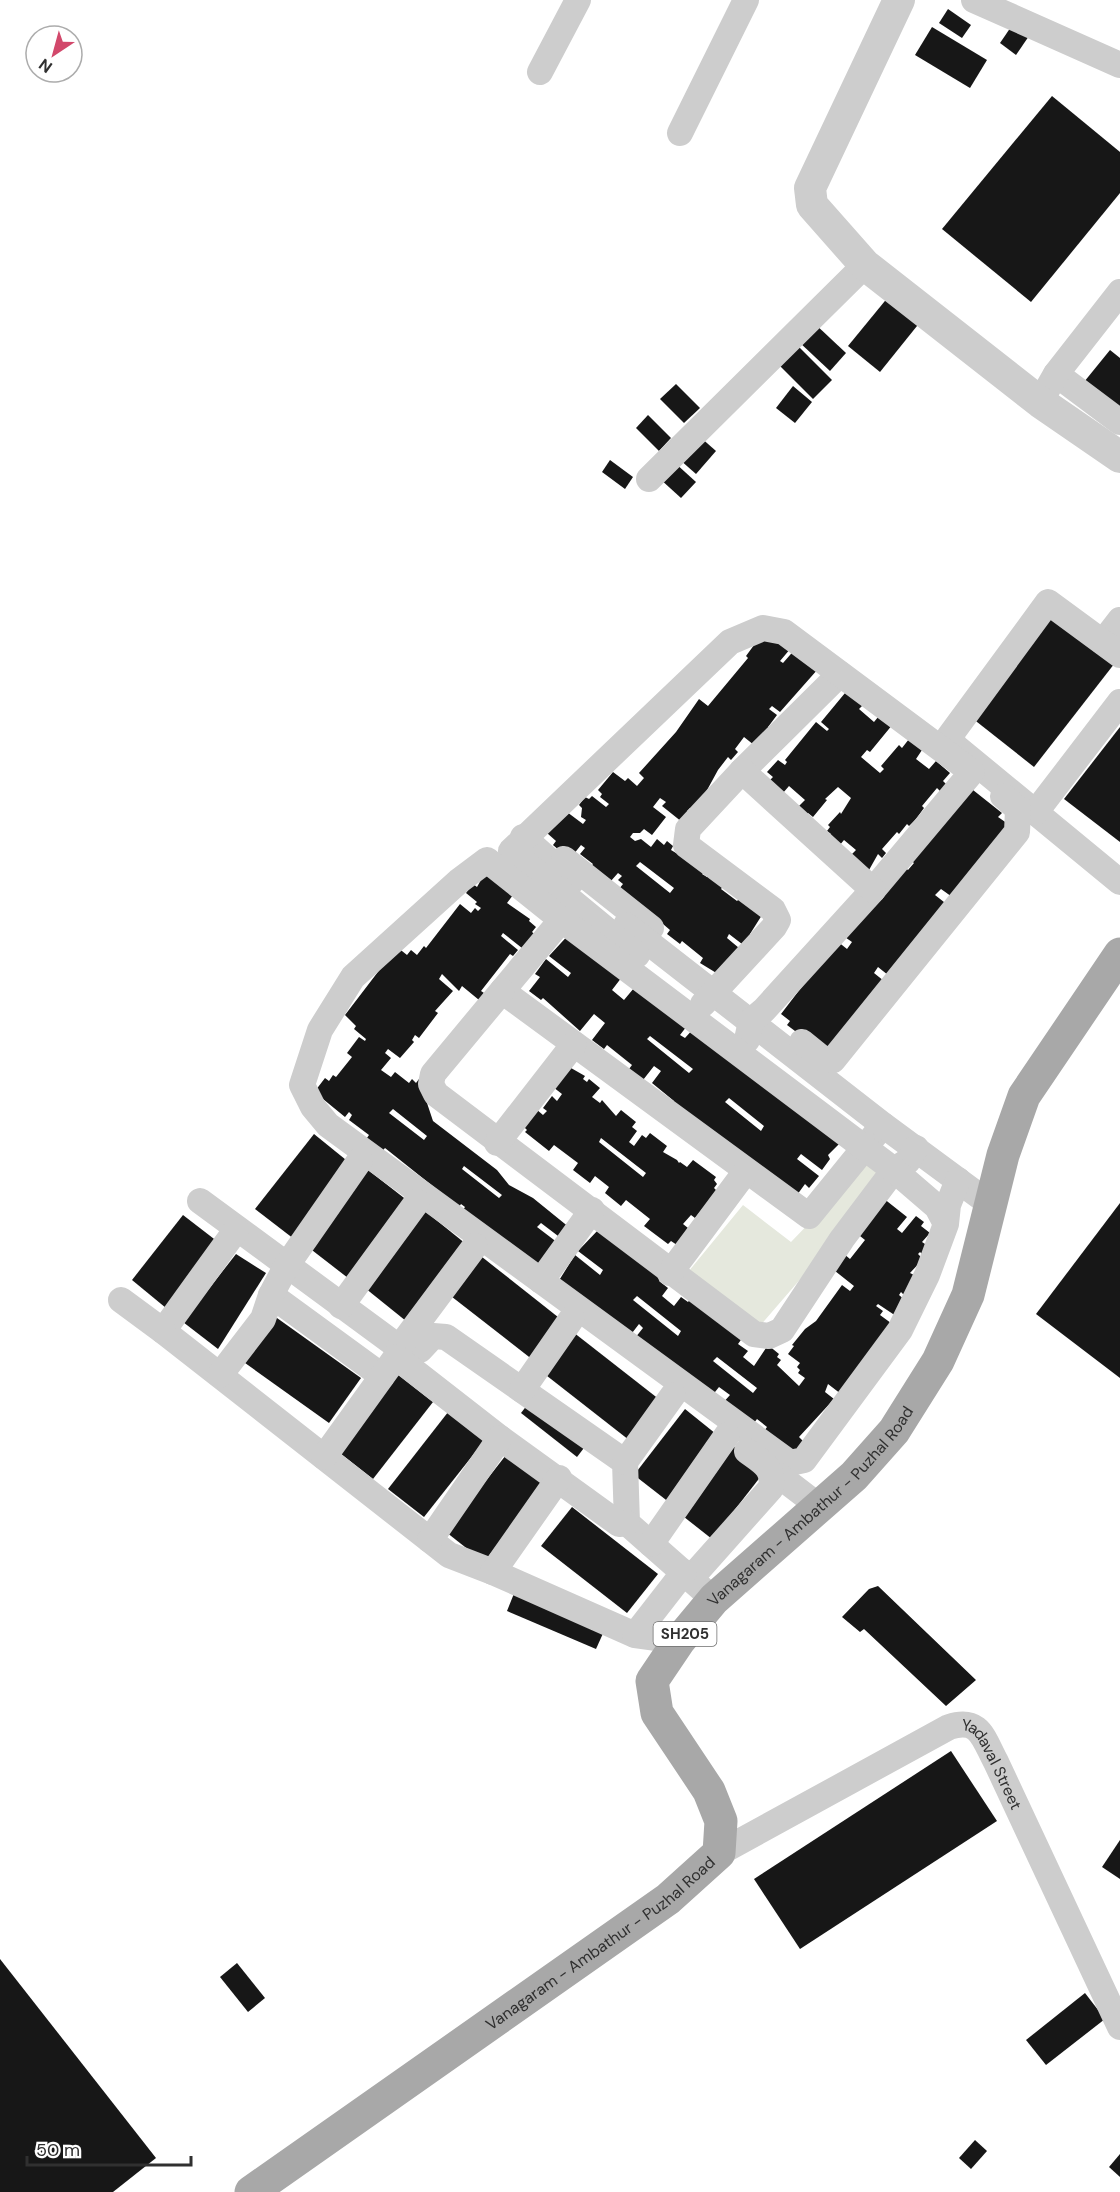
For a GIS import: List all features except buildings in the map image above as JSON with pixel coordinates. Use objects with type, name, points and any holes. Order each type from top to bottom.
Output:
[{"type":"main road","name":"Vanagaram - Ambathur - Puzhal Road","points":[[251,2192],[668,1899],[718,1853],[721,1821],[709,1791],[657,1713],[652,1681],[679,1641],[696,1583],[820,1507],[854,1476],[894,1431],[938,1361],[968,1295],[988,1212],[1024,1096],[1120,954]]},
{"type":"street","points":[[540,72],[578,0]]},
{"type":"street","points":[[680,133],[747,0]]},
{"type":"street","points":[[899,0],[810,188],[812,205],[865,265],[1040,402],[1120,457]]},
{"type":"street","points":[[974,0],[1120,65]]},
{"type":"street","points":[[649,479],[865,265]]},
{"type":"street","points":[[1040,402],[1056,374],[1120,292]]},
{"type":"street","points":[[1056,374],[1120,422]]},
{"type":"street","points":[[1120,620],[1112,648],[1055,605],[1045,603],[949,737],[956,747],[1120,882]]},
{"type":"street","points":[[754,1024],[823,1059],[833,1060],[1017,832],[1018,809],[784,632],[763,628],[730,642],[511,851],[574,906],[874,1137],[988,1212]]},
{"type":"street","points":[[712,994],[774,927],[777,915],[693,852],[686,845],[685,836],[742,771],[840,674]]},
{"type":"street","points":[[1035,813],[1120,702]]},
{"type":"street","points":[[742,771],[873,890]]},
{"type":"street","points":[[754,1024],[873,890],[972,772]]},
{"type":"street","points":[[528,833],[576,870],[712,994]]},
{"type":"street","points":[[874,1137],[754,1024],[712,994],[574,906],[487,860],[459,881],[353,977],[320,1030],[302,1085],[313,1107],[328,1125],[785,1460],[796,1464],[804,1460],[900,1330],[918,1298],[946,1224],[954,1188]]},
{"type":"street","points":[[574,906],[433,1074],[431,1084],[444,1102],[497,1143],[592,1210],[670,1273],[754,1334],[762,1337],[776,1335],[782,1330],[842,1239],[906,1160]]},
{"type":"street","points":[[502,991],[808,1216],[874,1137]]},
{"type":"street","points":[[497,1143],[574,1044]]},
{"type":"street","points":[[311,1124],[572,1318],[820,1507]]},
{"type":"street","points":[[220,1376],[263,1319],[271,1295],[287,1265],[360,1160]]},
{"type":"street","points":[[906,1160],[946,1224]]},
{"type":"street","points":[[670,1273],[746,1171]]},
{"type":"street","points":[[200,1201],[236,1230],[408,1354],[413,1353],[433,1336],[446,1337],[625,1462]]},
{"type":"street","points":[[340,1306],[417,1202]]},
{"type":"street","points":[[541,1281],[592,1210]]},
{"type":"street","points":[[163,1331],[236,1230]]},
{"type":"street","points":[[399,1348],[475,1246]]},
{"type":"street","points":[[271,1295],[382,1376]]},
{"type":"street","points":[[121,1300],[449,1555],[635,1635],[679,1641]]},
{"type":"street","points":[[522,1390],[572,1318]]},
{"type":"street","points":[[324,1457],[396,1357],[500,1438],[559,1478],[619,1524],[627,1523]]},
{"type":"street","points":[[674,1395],[625,1462],[627,1523],[696,1583]]},
{"type":"street","points":[[651,1544],[727,1435]]},
{"type":"street","points":[[430,1540],[500,1438]]},
{"type":"street","points":[[635,1635],[696,1583],[771,1488],[773,1476],[769,1468]]},
{"type":"street","points":[[493,1572],[559,1478]]},
{"type":"street","name":"Yadaval Street","points":[[718,1853],[949,1727],[962,1723],[973,1725],[982,1735],[996,1762],[1120,2027]]},
{"type":"shaded area","points":[[867,1163],[891,1174],[759,1327],[684,1277],[743,1205],[791,1242]]}]
